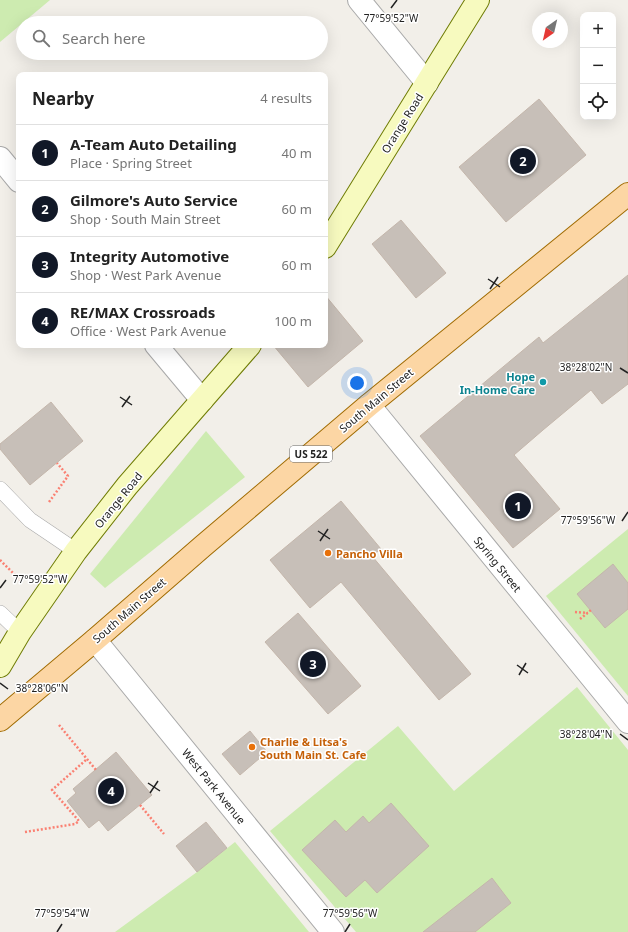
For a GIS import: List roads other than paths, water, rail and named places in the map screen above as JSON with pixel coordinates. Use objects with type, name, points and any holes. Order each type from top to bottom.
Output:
[{"type":"main road","name":"Orange Road","points":[[328,242],[478,0]]},
{"type":"main road","name":"South Main Street","points":[[0,720],[368,405],[628,194]]},
{"type":"main road","name":"Orange Road","points":[[0,666],[20,632],[76,551],[128,486],[247,348]]},
{"type":"street","points":[[359,0],[427,83]]},
{"type":"street","points":[[0,158],[16,177]]},
{"type":"street","points":[[159,348],[202,400]]},
{"type":"street","name":"Spring Street","points":[[368,405],[628,722]]},
{"type":"street","name":"West Park Avenue","points":[[95,640],[333,932]]},
{"type":"lane","points":[[0,489],[30,520],[76,551]]},
{"type":"lane","points":[[0,613],[20,632]]},
{"type":"place","name":"Gilmore's Auto Service","points":[[523,161]]},
{"type":"place","name":"Hope In-Home Care","points":[[543,382]]},
{"type":"place","name":"A-Team Auto Detailing","points":[[518,506]]},
{"type":"place","name":"Pancho Villa","points":[[328,553]]},
{"type":"place","name":"Integrity Automotive","points":[[313,664]]},
{"type":"place","name":"Charlie & Litsa's South Main St. Cafe","points":[[252,747]]},
{"type":"place","name":"RE/MAX Crossroads","points":[[111,791]]}]
